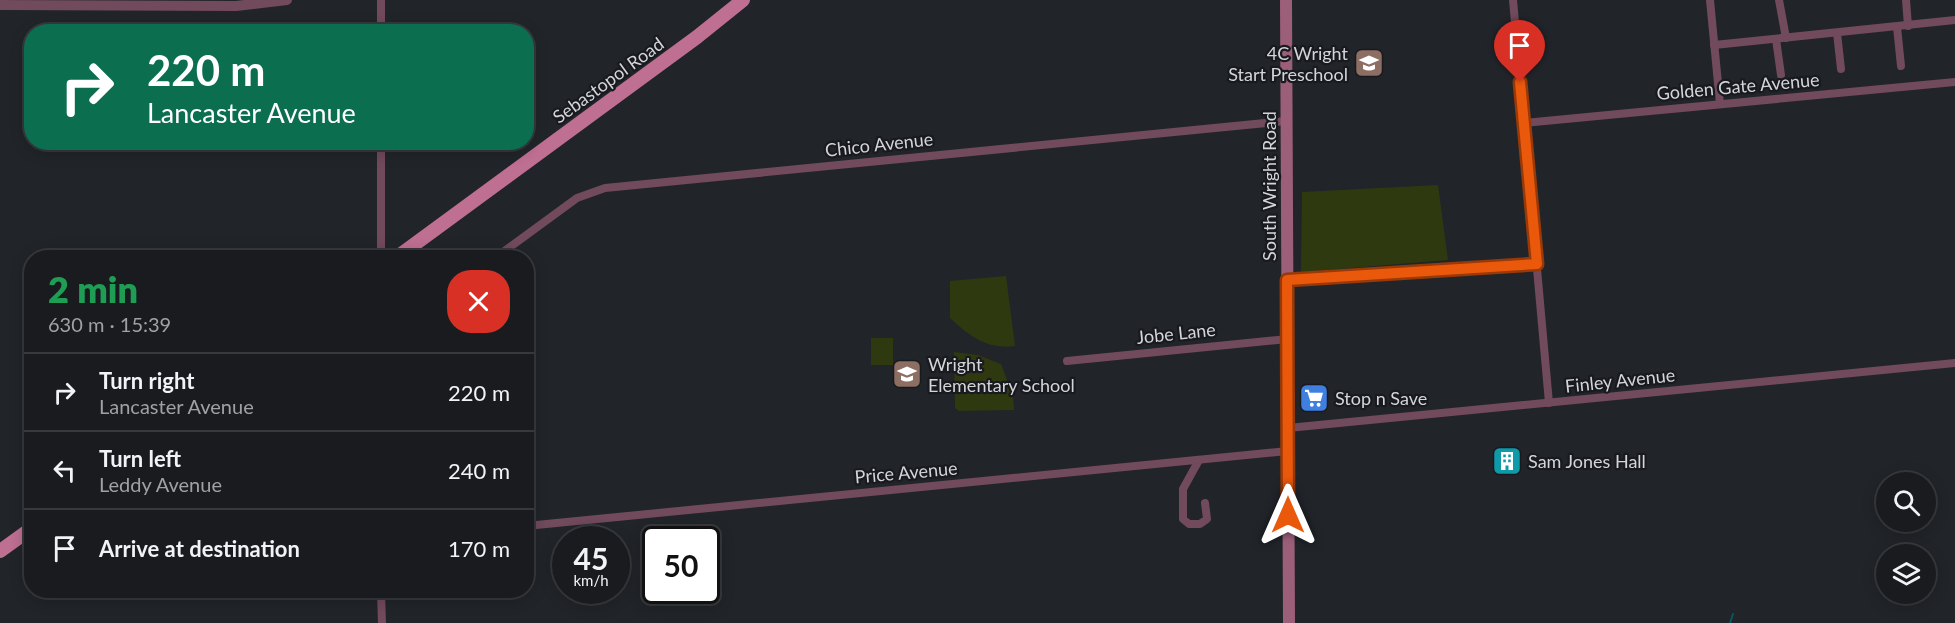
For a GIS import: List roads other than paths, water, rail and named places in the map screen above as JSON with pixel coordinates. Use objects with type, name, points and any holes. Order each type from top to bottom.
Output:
[{"type":"main road","name":"Sebastopol Road","points":[[407,250],[697,37],[743,0]]},
{"type":"main road","name":"Sebastopol Road","points":[[697,37],[753,0]]},
{"type":"main road","name":"South Wright Road","points":[[1286,0],[1289,623]]},
{"type":"main road","points":[[0,551],[24,534]]},
{"type":"street","points":[[0,5],[236,6],[287,0]]},
{"type":"street","points":[[381,0],[381,24]]},
{"type":"street","points":[[1513,0],[1549,403]]},
{"type":"street","points":[[1710,0],[1720,104]]},
{"type":"street","points":[[1779,0],[1781,75]]},
{"type":"street","points":[[1906,0],[1908,26]]},
{"type":"street","points":[[1714,45],[1955,20]]},
{"type":"street","points":[[1897,27],[1901,66]]},
{"type":"street","points":[[1837,33],[1841,69]]},
{"type":"street","name":"Golden Gate Avenue","points":[[1523,123],[1955,82]]},
{"type":"street","name":"Chico Avenue","points":[[506,250],[577,198],[605,188],[1286,121]]},
{"type":"street","points":[[381,150],[381,250]]},
{"type":"street","points":[[1287,280],[1537,264]]},
{"type":"street","name":"Jobe Lane","points":[[1067,361],[1288,339]]},
{"type":"street","name":"Finley Avenue","points":[[1288,428],[1955,363]]},
{"type":"street","name":"Price Avenue","points":[[534,525],[1288,451]]},
{"type":"street","points":[[1199,459],[1183,489],[1183,519],[1189,524],[1200,524],[1207,519],[1205,503]]},
{"type":"street","points":[[381,598],[382,623]]},
{"type":"waterway","points":[[1730,623],[1733,614]]},
{"type":"place","name":"4C Wright Start Preschool","points":[[1369,63]]},
{"type":"place","name":"Wright Elementary School","points":[[907,374]]},
{"type":"place","name":"Stop n Save","points":[[1314,398]]},
{"type":"place","name":"Sam Jones Hall","points":[[1507,461]]}]
